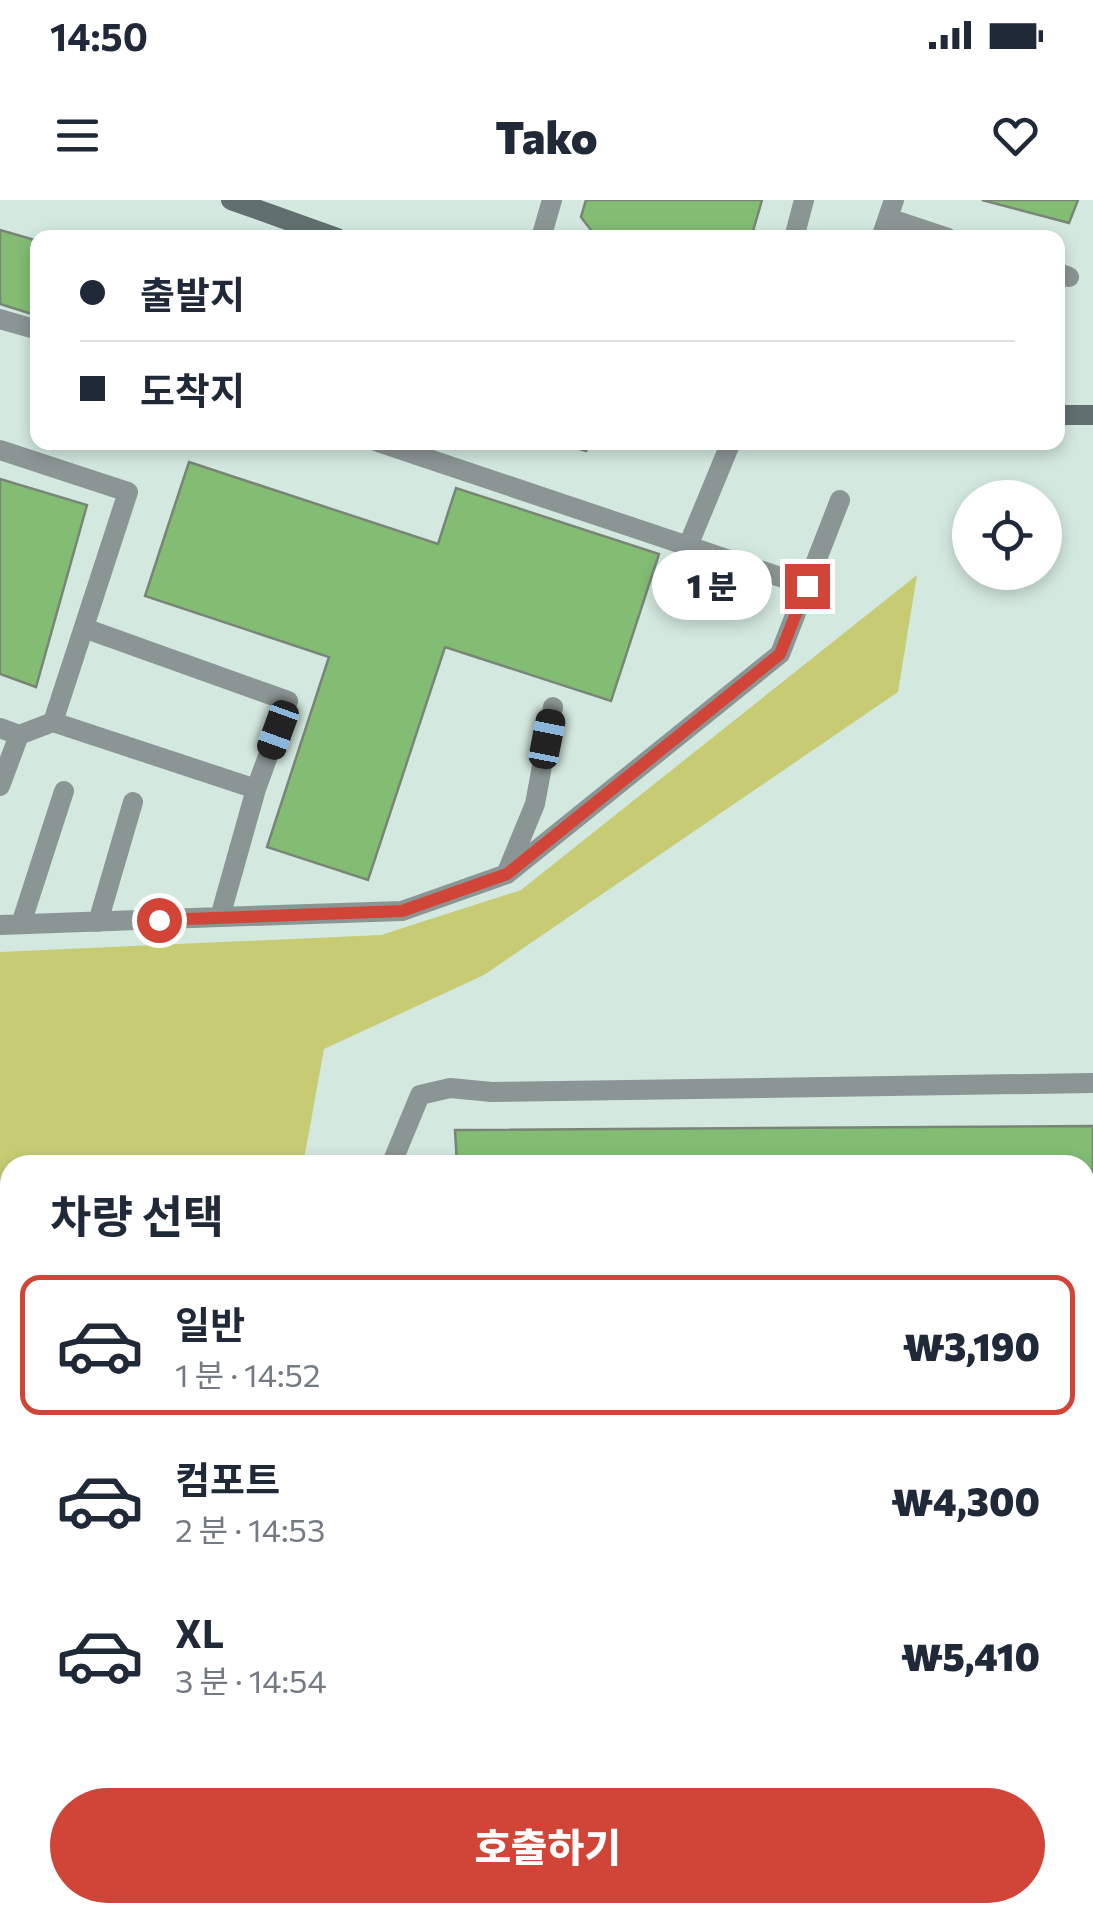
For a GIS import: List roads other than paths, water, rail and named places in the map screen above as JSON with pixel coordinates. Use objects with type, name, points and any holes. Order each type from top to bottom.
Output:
[{"type":"main road","points":[[231,200],[315,230]]},
{"type":"main road","points":[[1065,415],[1093,416]]},
{"type":"street","points":[[543,230],[552,200]]},
{"type":"street","points":[[796,230],[804,200]]},
{"type":"street","points":[[888,218],[924,230]]},
{"type":"street","points":[[0,318],[30,327]]},
{"type":"street","points":[[0,450],[128,492],[53,722]]},
{"type":"street","points":[[402,450],[807,586]]},
{"type":"street","points":[[688,546],[729,450]]},
{"type":"street","points":[[64,791],[10,924],[402,911],[507,874],[780,654],[840,500]]},
{"type":"street","points":[[84,628],[288,700],[256,789],[220,917]]},
{"type":"street","points":[[507,874],[534,804],[553,707]]},
{"type":"street","points":[[0,786],[10,731],[53,722],[256,789]]},
{"type":"street","points":[[98,922],[133,802]]},
{"type":"street","points":[[395,1155],[420,1094],[450,1088],[492,1092],[1093,1083]]}]
